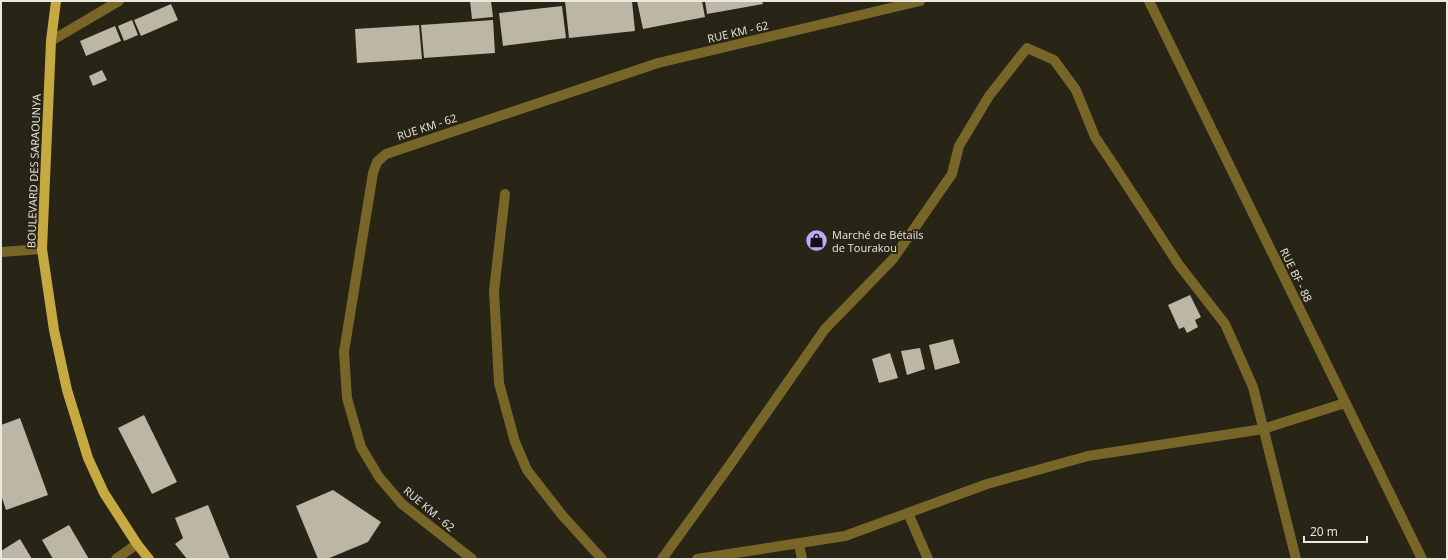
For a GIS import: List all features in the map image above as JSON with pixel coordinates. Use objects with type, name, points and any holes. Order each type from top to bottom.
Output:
[{"type":"main road","name":"BOULEVARD DES SARAOUNYA","points":[[56,1],[51,42],[42,250],[54,330],[67,390],[88,458],[104,493],[137,544],[149,559]]},
{"type":"street","points":[[51,42],[119,1]]},
{"type":"street","name":"RUE KM - 62","points":[[472,559],[402,504],[379,477],[361,447],[347,398],[344,352],[373,173],[377,162],[386,154],[658,63],[920,1]]},
{"type":"street","name":"RUE BF - 88","points":[[1149,1],[1422,559]]},
{"type":"street","points":[[662,559],[728,469],[826,329],[893,259],[952,174],[958,146],[989,96],[1027,48],[1054,60],[1076,90],[1095,137],[1179,265],[1225,324],[1254,387],[1263,429],[1296,559]]},
{"type":"street","points":[[505,194],[494,291],[499,383],[515,442],[527,470],[562,515],[602,559]]},
{"type":"street","points":[[1,252],[42,250]]},
{"type":"street","points":[[697,559],[845,536],[987,484],[1088,456],[1263,429],[1345,403]]},
{"type":"street","points":[[908,513],[928,559]]},
{"type":"street","points":[[116,559],[137,544]]},
{"type":"street","points":[[799,544],[802,559]]},
{"type":"building","points":[[470,1],[491,1],[493,17],[472,19]]},
{"type":"building","points":[[565,1],[632,1],[635,31],[569,38]]},
{"type":"building","points":[[637,1],[702,1],[705,17],[643,29]]},
{"type":"building","points":[[705,1],[762,1],[763,4],[707,14]]},
{"type":"building","points":[[171,4],[178,20],[141,36],[134,20]]},
{"type":"building","points":[[562,6],[566,38],[503,46],[499,13]]},
{"type":"building","points":[[132,20],[138,35],[124,41],[118,26]]},
{"type":"building","points":[[493,20],[495,53],[424,58],[421,25]]},
{"type":"building","points":[[419,25],[422,59],[357,63],[355,29]]},
{"type":"building","points":[[115,26],[121,41],[86,56],[80,41]]},
{"type":"building","points":[[102,70],[107,80],[93,86],[89,76]]},
{"type":"building","points":[[1190,295],[1201,317],[1195,320],[1198,327],[1187,333],[1184,327],[1179,329],[1168,305]]},
{"type":"building","points":[[953,339],[960,363],[935,370],[929,345]]},
{"type":"building","points":[[920,348],[925,369],[907,375],[901,351]]},
{"type":"building","points":[[890,353],[898,378],[879,383],[872,359]]},
{"type":"building","points":[[144,415],[177,482],[152,494],[118,428]]},
{"type":"building","points":[[20,418],[48,495],[6,510],[1,495],[1,425]]},
{"type":"building","points":[[333,490],[381,522],[368,542],[327,559],[318,559],[296,506]]},
{"type":"building","points":[[208,505],[230,559],[187,559],[175,544],[183,538],[175,518]]},
{"type":"building","points":[[69,525],[89,559],[53,559],[42,540]]},
{"type":"building","points":[[20,539],[32,559],[1,559],[1,551]]},
{"type":"place","name":"Marché de Bétails de Tourakou","points":[[816,241]]}]
